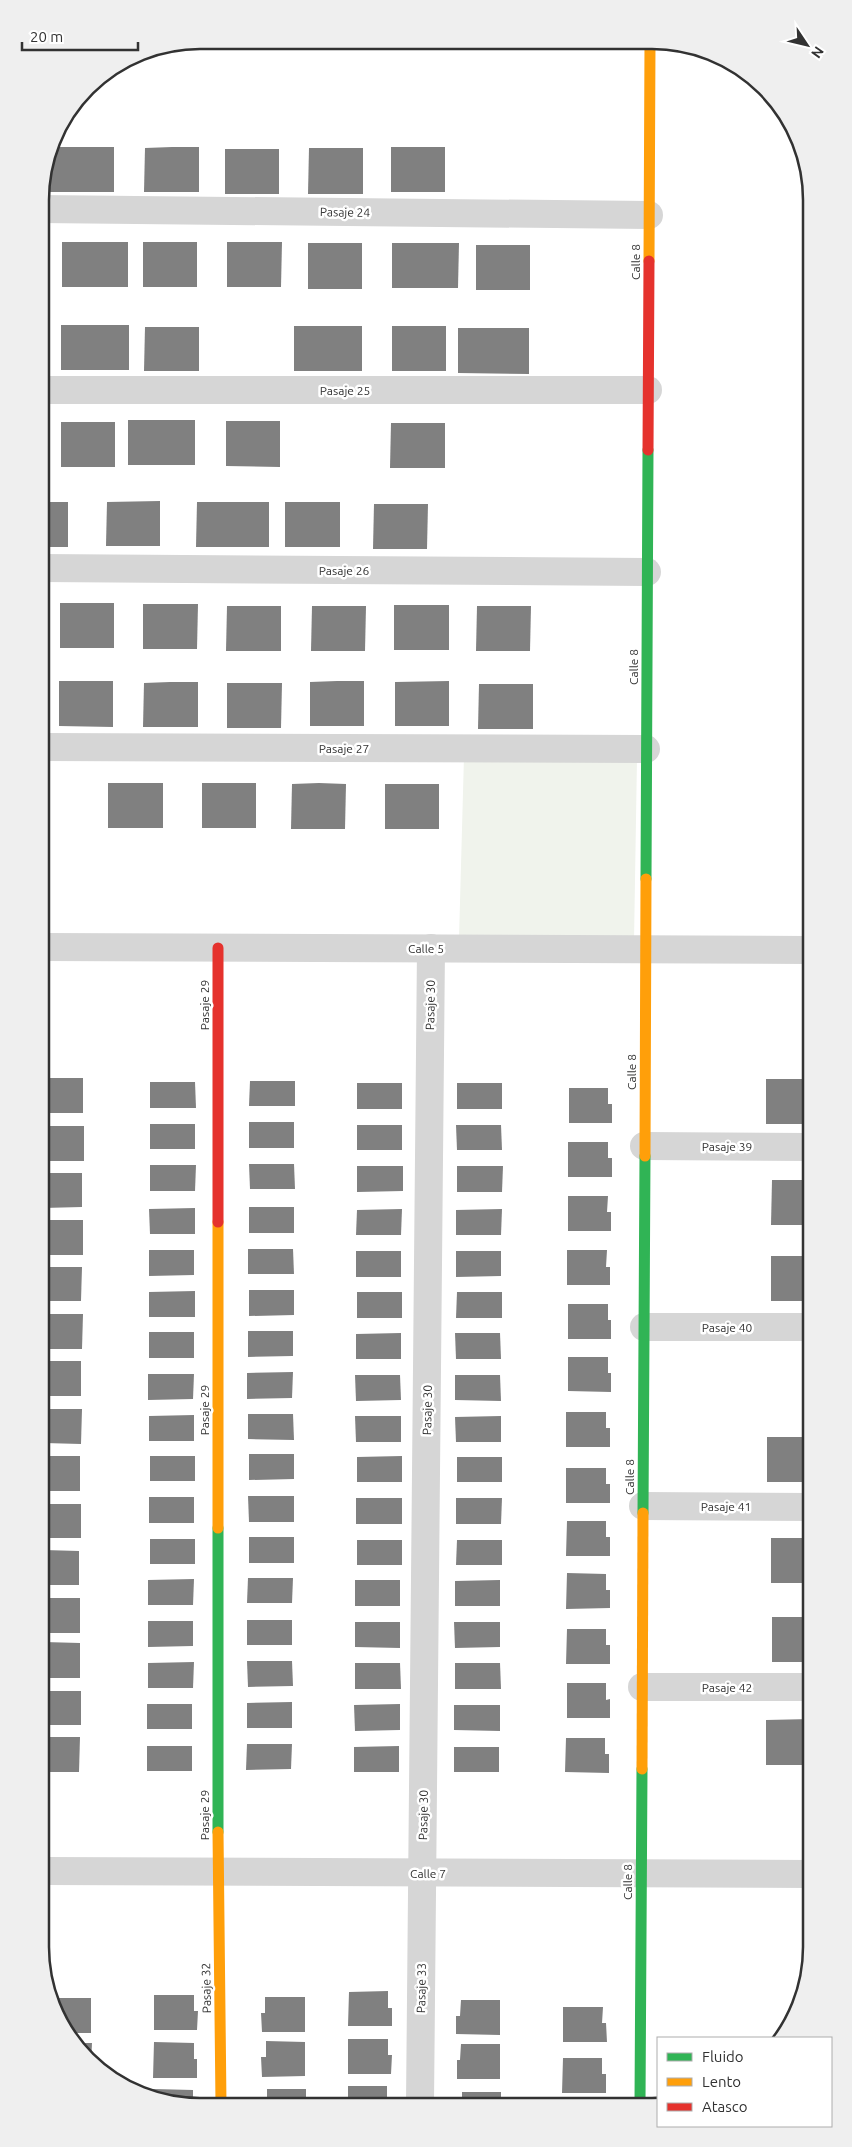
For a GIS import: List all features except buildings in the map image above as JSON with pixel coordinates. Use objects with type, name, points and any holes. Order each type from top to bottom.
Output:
[{"type":"street","name":"Calle 8","points":[[640,2098],[650,49]]},
{"type":"street","name":"Pasaje 24","points":[[49,209],[649,215]]},
{"type":"street","name":"Pasaje 25","points":[[49,390],[648,390]]},
{"type":"street","name":"Pasaje 26","points":[[49,568],[647,572]]},
{"type":"street","name":"Pasaje 27","points":[[49,747],[646,749]]},
{"type":"street","name":"Calle 5","points":[[49,947],[803,950]]},
{"type":"street","name":"Pasaje 29","points":[[218,948],[218,1872]]},
{"type":"street","name":"Pasaje 30","points":[[422,1873],[431,948]]},
{"type":"street","name":"Pasaje 39","points":[[644,1146],[803,1146]]},
{"type":"street","name":"Pasaje 40","points":[[644,1326],[803,1326]]},
{"type":"street","name":"Pasaje 41","points":[[643,1506],[803,1506]]},
{"type":"street","name":"Pasaje 42","points":[[642,1687],[803,1687]]},
{"type":"street","name":"Calle 7","points":[[49,1871],[803,1874]]},
{"type":"street","name":"Pasaje 32","points":[[218,1872],[220,2098]]},
{"type":"street","name":"Pasaje 33","points":[[420,2098],[422,1873]]},
{"type":"shaded area","points":[[464,756],[637,758],[634,941],[459,939]]},
{"type":"traffic: fast","points":[[646,879],[648,450]]},
{"type":"traffic: fast","points":[[643,1513],[645,1156]]},
{"type":"traffic: fast","points":[[218,1528],[218,1832]]},
{"type":"traffic: fast","points":[[640,2098],[642,1769]]},
{"type":"traffic: slow","points":[[649,261],[650,49]]},
{"type":"traffic: slow","points":[[645,1156],[646,879]]},
{"type":"traffic: slow","points":[[218,1222],[218,1528]]},
{"type":"traffic: slow","points":[[642,1769],[643,1513]]},
{"type":"traffic: slow","points":[[218,1832],[221,2098]]},
{"type":"traffic: jam","points":[[648,450],[649,261]]},
{"type":"traffic: jam","points":[[218,948],[218,1222]]}]
